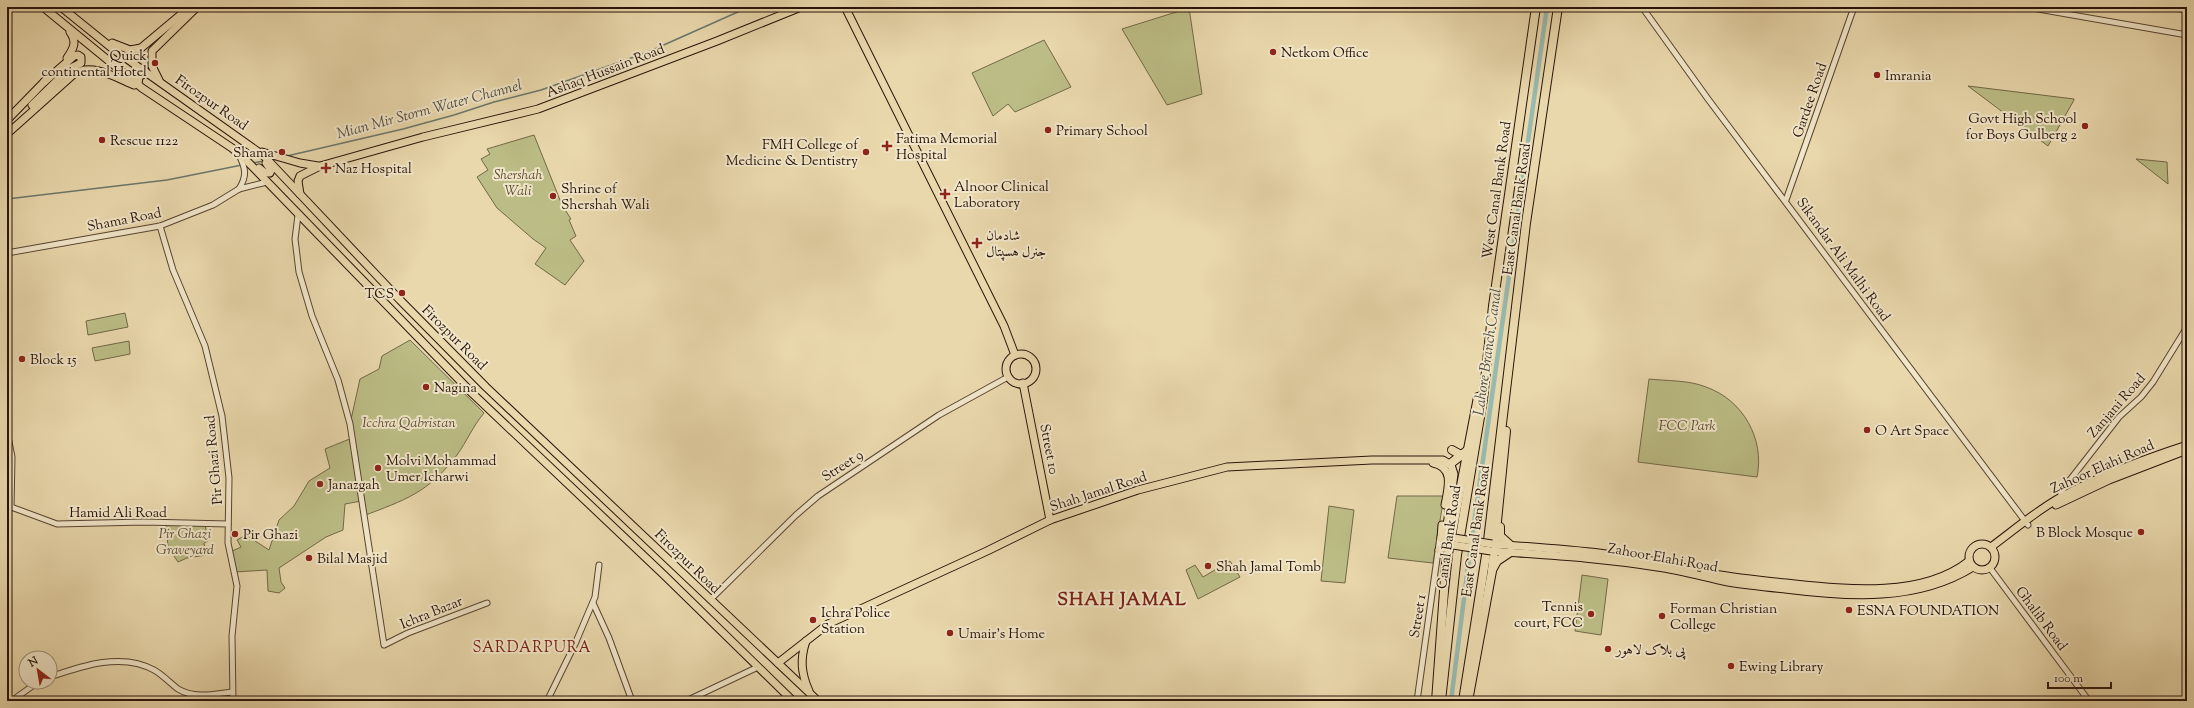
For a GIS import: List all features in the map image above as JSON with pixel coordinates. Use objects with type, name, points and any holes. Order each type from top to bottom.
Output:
[{"type":"highway","name":"West Canal Bank Road","points":[[1485,377],[1507,205],[1536,7]]},
{"type":"highway","name":"East Canal Bank Road","points":[[1463,701],[1487,548],[1526,223],[1558,7]]},
{"type":"highway","points":[[1436,701],[1444,586],[1468,450],[1478,400],[1485,377]]},
{"type":"highway","name":"Canal Bank Road","points":[[1440,701],[1457,555],[1483,399],[1485,377]]},
{"type":"highway","points":[[1468,701],[1492,571],[1493,547],[1498,521],[1506,420],[1506,380]]},
{"type":"highway","points":[[1452,450],[1461,455]]},
{"type":"highway","points":[[1450,464],[1468,450]]},
{"type":"highway","points":[[1492,571],[1497,561],[1509,549],[1500,536],[1500,526],[1498,521]]},
{"type":"main road","name":"Firozpur Road","points":[[43,7],[68,29],[140,86],[239,154],[246,164],[267,182],[473,394],[793,701]]},
{"type":"main road","name":"Firozpur Road","points":[[61,7],[113,49],[265,155],[300,195],[400,300],[486,387],[818,701]]},
{"type":"main road","points":[[160,82],[152,66],[152,51],[190,7]]},
{"type":"main road","points":[[90,31],[122,49],[130,50],[146,45],[197,7]]},
{"type":"main road","name":"Ashaq Hussain Road","points":[[300,195],[298,181],[300,176],[320,166],[423,137],[538,109],[678,56],[800,7]]},
{"type":"main road","points":[[845,7],[1004,326],[1015,356]]},
{"type":"main road","points":[[7,120],[44,82],[73,49],[75,42],[68,29]]},
{"type":"main road","points":[[98,53],[117,64],[123,65],[123,60],[113,49]]},
{"type":"main road","points":[[8,133],[21,116],[66,72],[81,63],[81,57],[78,55],[74,56],[44,82]]},
{"type":"main road","points":[[8,133],[74,74],[83,69],[95,70],[140,86],[139,77],[146,72]]},
{"type":"main road","points":[[232,148],[247,157],[265,173],[270,173],[270,168],[252,146]]},
{"type":"main road","name":"Ashaq Hussain Road","points":[[265,155],[320,166]]},
{"type":"main road","points":[[391,311],[400,316],[436,352],[442,349],[440,344],[407,310],[400,300]]},
{"type":"main road","points":[[473,394],[469,386],[443,361],[442,356],[445,352],[486,387]]},
{"type":"main road","points":[[1015,356],[1027,356],[1035,366],[1032,379],[1023,384],[1015,382],[1008,377],[1006,372],[1008,362],[1015,356]]},
{"type":"main road","name":"Street 10","points":[[1023,384],[1050,520]]},
{"type":"main road","name":"Zahoor Elahi Road","points":[[1993,548],[2062,497],[2141,460],[2187,445]]},
{"type":"main road","name":"Zahoor Elahi Road","points":[[2027,523],[2071,498],[2143,466],[2187,450]]},
{"type":"main road","name":"Shah Jamal Road","points":[[778,663],[828,624],[987,551],[1050,520],[1138,490],[1227,467],[1366,460],[1423,460]]},
{"type":"main road","points":[[1423,460],[1439,460],[1450,464],[1453,468],[1454,481],[1446,533],[1452,542]]},
{"type":"main road","points":[[1423,460],[1442,466],[1449,476],[1441,536],[1443,541],[1452,542]]},
{"type":"main road","points":[[1439,550],[1452,542]]},
{"type":"main road","name":"Zahoor Elahi Road","points":[[1452,542],[1509,549],[1660,561],[1732,577],[1859,590],[1933,580],[1971,564]]},
{"type":"main road","points":[[1983,543],[1993,548],[1996,558],[1990,568],[1981,570],[1971,564],[1970,552],[1975,545],[1983,543]]},
{"type":"main road","points":[[806,641],[802,653],[801,664],[810,693]]},
{"type":"street","name":"Sikandar Ali Malhi Road","points":[[1642,7],[1708,99],[1786,200],[2027,523]]},
{"type":"street","name":"Gardee Road","points":[[1786,200],[1854,7]]},
{"type":"street","points":[[2026,7],[2187,35]]},
{"type":"street","points":[[239,189],[245,179],[246,164]]},
{"type":"street","name":"Shama Road","points":[[7,253],[160,226],[206,208],[239,189],[267,182]]},
{"type":"street","name":"Ichra Bazar","points":[[298,215],[295,239],[299,272],[312,316],[338,380],[350,424],[384,645],[408,633],[487,603]]},
{"type":"street","name":"Pir Ghazi Road","points":[[160,226],[173,270],[205,346],[220,401],[229,468],[230,497],[228,543],[237,586],[232,636],[233,701]]},
{"type":"street","name":"Zanjani Road","points":[[2062,497],[2063,490],[2119,416],[2141,397],[2153,382],[2187,327]]},
{"type":"street","name":"Street 9","points":[[710,600],[796,515],[818,496],[939,415],[1008,377]]},
{"type":"street","points":[[7,432],[12,457],[9,478]]},
{"type":"street","name":"Hamid Ali Road","points":[[9,478],[11,507],[57,524],[144,522],[228,524]]},
{"type":"street","name":"Street 1","points":[[1417,701],[1441,536]]},
{"type":"street","points":[[547,701],[575,644],[592,603],[598,565]]},
{"type":"street","name":"Ghalib Road","points":[[1990,568],[2089,701]]},
{"type":"street","points":[[592,603],[609,638],[632,701]]},
{"type":"street","points":[[58,675],[103,662],[129,662],[154,670],[179,689],[197,696],[232,692]]},
{"type":"street","points":[[686,701],[758,667]]},
{"type":"street","points":[[17,701],[18,697],[27,690]]},
{"type":"green space","points":[[1189,8],[1202,94],[1167,105],[1122,29]]},
{"type":"green space","points":[[1044,40],[1071,87],[1015,112],[1008,104],[993,116],[972,73]]},
{"type":"green space","points":[[1968,86],[2074,99],[2074,100],[2048,146]]},
{"type":"green space","name":"Shershah Wali","points":[[534,135],[562,205],[571,219],[569,220],[576,236],[570,240],[584,261],[565,285],[535,264],[546,248],[533,239],[497,208],[477,177],[488,170],[481,159],[490,154],[487,149]]},
{"type":"green space","points":[[2136,159],[2167,162],[2168,184]]},
{"type":"green space","points":[[125,313],[128,327],[88,335],[86,321]]},
{"type":"green space","name":"Icchra Qabristan","points":[[410,340],[484,413],[457,455],[426,487],[404,500],[363,516],[361,501],[345,504],[343,530],[326,537],[279,568],[281,582],[285,588],[279,593],[268,591],[267,570],[235,572],[230,552],[241,547],[237,540],[246,535],[269,550],[279,520],[294,506],[309,481],[330,468],[325,449],[352,438],[350,424],[360,379],[379,369],[382,356]]},
{"type":"green space","points":[[129,341],[130,354],[95,361],[92,348]]},
{"type":"green space","name":"FCC Park","points":[[1649,379],[1685,382],[1699,385],[1719,393],[1731,401],[1741,411],[1754,435],[1758,449],[1759,463],[1757,477],[1638,462]]},
{"type":"green space","points":[[1397,496],[1444,496],[1433,563],[1388,558]]},
{"type":"green space","points":[[1329,506],[1354,510],[1345,583],[1321,581]]},
{"type":"green space","name":"Pir Ghazi Graveyard","points":[[166,523],[205,524],[208,541],[204,543],[206,555],[187,558],[178,562],[168,547]]},
{"type":"green space","points":[[1230,561],[1240,577],[1198,599],[1186,570],[1195,565],[1203,577]]},
{"type":"green space","name":"Tennis court, FCC","points":[[1582,575],[1608,579],[1601,635],[1575,631]]},
{"type":"waterway","name":"Mian Mir Storm Water Channel","points":[[287,156],[403,129],[494,102],[541,90],[648,52],[749,7]]},
{"type":"waterway","name":"Lahore Branch Canal","points":[[1451,701],[1469,559],[1547,7]]},
{"type":"waterway","points":[[2151,7],[2187,13]]},
{"type":"waterway","name":"Mian Mir Storm Water Channel","points":[[252,163],[264,161]]},
{"type":"waterway","name":"Mian Mir Storm Water Channel","points":[[7,199],[167,180],[242,165]]},
{"type":"place","name":"Netkom Office","points":[[1273,52]]},
{"type":"place","name":"Quick continental Hotel","points":[[155,63]]},
{"type":"place","name":"Imrania","points":[[1877,75]]},
{"type":"place","name":"Govt High School for Boys Gulberg 2","points":[[2085,126]]},
{"type":"place","name":"Primary School","points":[[1048,130]]},
{"type":"place","name":"Rescue 1122","points":[[102,140]]},
{"type":"place","name":"Fatima Memorial Hospital","points":[[887,146]]},
{"type":"place","name":"Shama","points":[[282,152]]},
{"type":"place","name":"FMH College of Medicine & Dentistry","points":[[866,152]]},
{"type":"place","name":"Naz Hospital","points":[[326,168]]},
{"type":"place","name":"Alnoor Clinical Laboratory","points":[[945,194]]},
{"type":"place","name":"Shrine of Shershah Wali","points":[[553,196]]},
{"type":"place","name":"شادمان جنرل ہسپتال","points":[[977,243]]},
{"type":"place","name":"TCS","points":[[402,293]]},
{"type":"place","name":"Block 15","points":[[22,359]]},
{"type":"place","name":"Nagina","points":[[426,387]]},
{"type":"place","name":"O Art Space","points":[[1867,430]]},
{"type":"place","name":"Molvi Mohammad Umer Icharwi","points":[[378,468]]},
{"type":"place","name":"Janazgah","points":[[320,484]]},
{"type":"place","name":"B Block Mosque","points":[[2141,532]]},
{"type":"place","name":"Pir Ghazi","points":[[235,534]]},
{"type":"place","name":"Bilal Masjid","points":[[309,558]]},
{"type":"place","name":"Shah Jamal Tomb","points":[[1208,566]]},
{"type":"place","name":"ESNA FOUNDATION","points":[[1849,610]]},
{"type":"place","name":"Tennis court, FCC","points":[[1591,614]]},
{"type":"place","name":"Forman Christian College","points":[[1662,616]]},
{"type":"place","name":"Ichra Police Station","points":[[813,620]]},
{"type":"place","name":"Umair's Home","points":[[950,633]]},
{"type":"place","name":"پی بلاک لاہور","points":[[1608,649]]},
{"type":"place","name":"Ewing Library","points":[[1731,666]]},
{"type":"district","name":"SHAH JAMAL","points":[[1122,599]]},
{"type":"district","name":"SARDARPURA","points":[[532,647]]}]
